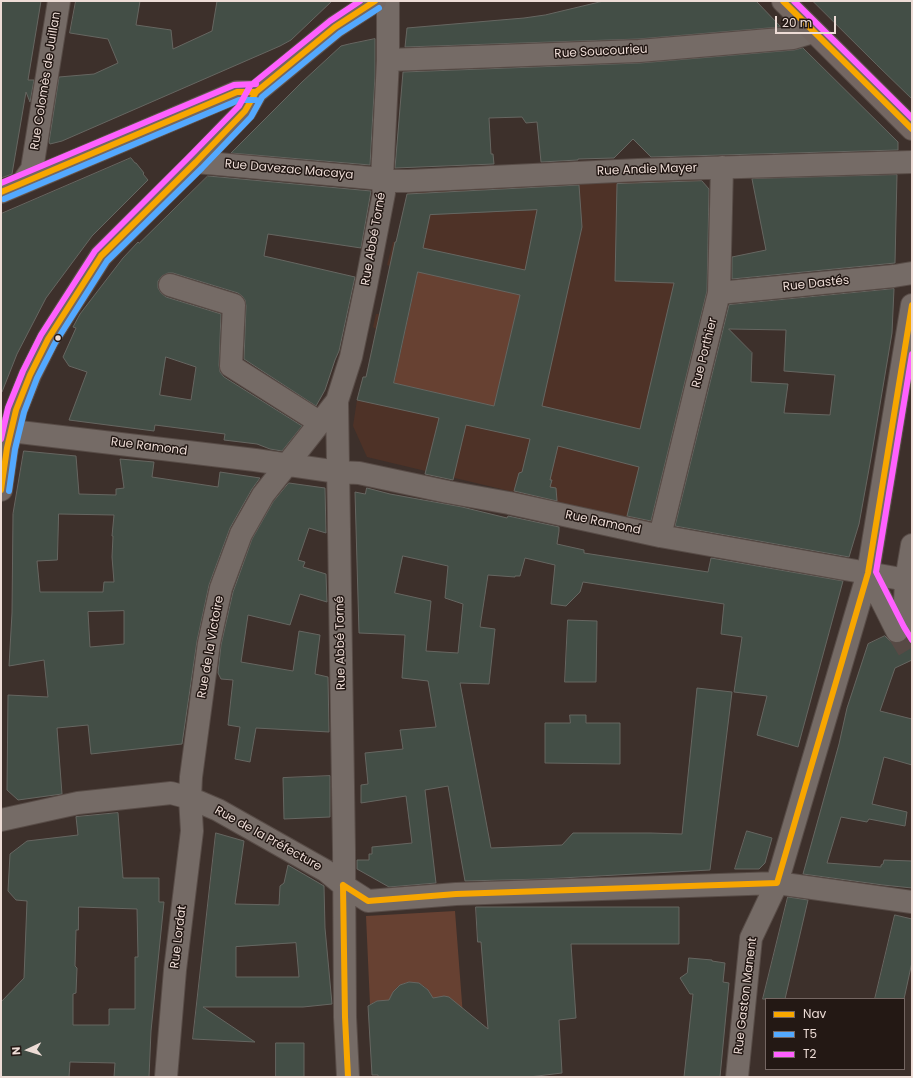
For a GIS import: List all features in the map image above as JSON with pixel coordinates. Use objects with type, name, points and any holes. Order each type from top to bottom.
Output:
[{"type":"main road","points":[[1,490],[7,448],[6,430],[30,375],[48,340],[101,256],[245,111],[256,92],[335,27],[375,1]]},
{"type":"main road","points":[[783,1],[912,129]]},
{"type":"main road","points":[[1,192],[236,92],[256,92]]},
{"type":"street","name":"Rue Colomès de Juillan","points":[[23,182],[32,169],[59,1]]},
{"type":"street","name":"Rue Abbé Torné","points":[[348,1077],[345,1017],[337,401],[351,357],[384,193],[382,179],[388,60],[388,1]]},
{"type":"street","name":"Rue Soucourieu","points":[[388,60],[639,51],[793,38],[813,32]]},
{"type":"street","name":"Rue Davezac Macaya","points":[[196,162],[382,179]]},
{"type":"street","name":"Rue Andie Mayer","points":[[382,179],[408,181],[638,170],[912,162]]},
{"type":"street","name":"Rue Porthier","points":[[660,536],[719,293],[722,167]]},
{"type":"street","name":"Rue Dastés","points":[[719,293],[912,273]]},
{"type":"street","points":[[170,285],[234,305],[231,366],[319,422]]},
{"type":"street","name":"Rue Gaston Manent","points":[[737,1077],[751,938],[777,883],[868,573],[912,304]]},
{"type":"street","name":"Rue Abbé Torné","points":[[286,464],[337,401]]},
{"type":"street","name":"Rue Ramond","points":[[6,430],[286,464],[338,472],[359,473],[509,503],[660,536],[909,581]]},
{"type":"street","name":"Rue de la Victoire","points":[[190,798],[191,777],[209,643],[221,588],[241,534],[263,495],[286,464]]},
{"type":"street","points":[[868,573],[903,628],[912,544]]},
{"type":"street","name":"Rue de la Préfecture","points":[[1,820],[78,803],[171,793],[190,798],[218,810],[320,867],[343,885],[368,901],[456,894],[777,883],[912,902]]},
{"type":"street","name":"Rue Lordat","points":[[166,1077],[175,970],[192,831],[190,798]]},
{"type":"shaded area","points":[[700,179],[709,190],[706,299],[656,526],[367,457],[353,426],[357,400],[363,377],[366,377],[376,329],[373,327],[376,314],[380,314],[390,266],[387,265],[393,242],[396,242],[408,193],[617,181]]},
{"type":"shaded area","points":[[418,271],[520,295],[494,406],[394,383]]},
{"type":"shaded area","points":[[455,911],[463,1016],[454,1002],[448,997],[439,998],[433,1002],[431,994],[425,987],[411,982],[397,987],[393,993],[389,1006],[380,1001],[370,1005],[366,916]]},
{"type":"building","points":[[1,1],[41,1],[28,80],[34,80],[30,102],[26,92],[12,174],[1,178]]},
{"type":"building","points":[[76,1],[140,1],[136,25],[171,30],[173,49],[212,31],[217,1],[332,1],[291,40],[280,46],[62,141],[50,144],[49,142],[59,77],[94,74],[118,63],[108,39],[70,33]]},
{"type":"building","points":[[604,1],[756,1],[780,27],[638,39],[405,47],[407,28],[524,18],[545,15]]},
{"type":"building","points":[[813,1],[912,1],[912,99],[877,65]]},
{"type":"building","points":[[375,39],[375,76],[370,165],[231,153],[302,82],[341,46]]},
{"type":"building","points":[[803,48],[898,142],[898,150],[651,157],[633,139],[614,158],[541,162],[537,122],[526,123],[522,117],[489,118],[491,154],[493,154],[494,164],[395,168],[403,72],[640,63]]},
{"type":"building","points":[[131,158],[148,180],[92,236],[46,298],[17,354],[2,392],[1,214]]},
{"type":"building","points":[[897,175],[895,263],[732,279],[732,257],[766,250],[752,179]]},
{"type":"building","points":[[208,176],[371,191],[361,248],[268,234],[264,256],[355,277],[339,351],[325,390],[316,406],[244,359],[246,306],[245,300],[242,296],[238,293],[173,273],[168,273],[162,276],[158,281],[158,288],[166,297],[221,314],[220,372],[224,377],[302,426],[282,451],[270,449],[257,444],[224,440],[225,434],[155,425],[154,431],[69,420],[87,372],[69,366],[63,357],[76,328],[73,327],[80,314],[123,258],[138,242],[139,243]],"holes":[[[166,357],[196,367],[191,400],[160,395]]]},
{"type":"building","points":[[702,181],[709,189],[707,291],[651,521],[627,516],[639,467],[558,446],[550,480],[552,480],[550,487],[556,488],[557,501],[514,491],[519,473],[522,472],[530,439],[466,425],[453,480],[425,474],[439,418],[357,400],[363,377],[366,377],[395,242],[407,194],[579,185],[582,227],[542,406],[640,429],[674,283],[615,281],[617,184]],"holes":[[[537,210],[525,270],[423,248],[430,215]],[[418,272],[520,295],[494,406],[394,383]]]},
{"type":"building","points":[[894,289],[892,333],[859,524],[849,557],[675,526],[729,305]],"holes":[[[729,329],[786,330],[784,371],[835,375],[830,415],[784,413],[788,384],[751,382],[752,353]]]},
{"type":"building","points":[[24,451],[76,456],[79,494],[116,495],[116,489],[124,488],[120,459],[154,462],[152,477],[218,487],[220,472],[260,478],[252,489],[230,528],[209,585],[197,641],[182,744],[91,754],[88,725],[57,728],[62,794],[18,800],[7,790],[8,695],[48,697],[44,660],[9,666],[12,613],[13,514]],"holes":[[[59,514],[114,515],[112,536],[114,582],[104,582],[103,592],[40,592],[37,561],[57,560]],[[124,611],[124,644],[90,647],[88,612]]]},
{"type":"building","points":[[289,483],[325,488],[326,533],[309,528],[298,560],[305,562],[303,567],[326,574],[327,602],[300,594],[290,625],[248,615],[241,662],[293,671],[299,631],[320,635],[315,674],[328,677],[329,732],[256,728],[250,762],[235,759],[240,727],[228,725],[233,680],[221,679],[218,673],[221,645],[233,592],[252,539],[273,502]]},
{"type":"building","points":[[367,488],[390,494],[462,507],[507,518],[508,516],[559,527],[557,544],[584,550],[584,553],[708,572],[711,558],[843,581],[798,747],[757,735],[767,696],[734,692],[742,637],[721,634],[724,604],[583,582],[580,592],[566,606],[551,604],[555,565],[525,558],[520,576],[488,575],[480,627],[495,629],[489,684],[460,683],[491,848],[562,845],[573,833],[682,834],[697,688],[732,692],[710,870],[542,879],[465,881],[448,786],[425,790],[436,883],[389,887],[357,869],[357,860],[369,860],[369,854],[372,854],[372,847],[412,843],[406,796],[361,803],[361,785],[368,784],[365,753],[403,749],[400,730],[436,727],[428,681],[402,678],[405,635],[359,633],[355,492],[365,494]],"holes":[[[403,556],[448,566],[445,598],[463,604],[458,653],[426,651],[431,601],[395,593]]]},
{"type":"building","points":[[568,620],[597,621],[596,682],[565,682]]},
{"type":"building","points":[[885,636],[890,641],[897,643],[903,642],[908,637],[912,637],[912,660],[895,668],[880,711],[912,719],[912,765],[884,757],[872,804],[907,812],[905,826],[869,819],[867,822],[841,817],[827,863],[881,867],[884,860],[912,861],[912,888],[803,874],[839,744],[847,708],[868,644]]},
{"type":"building","points":[[570,715],[586,715],[586,723],[620,723],[620,764],[545,763],[545,723],[570,723]]},
{"type":"building","points":[[330,776],[330,817],[284,819],[283,778]]},
{"type":"building","points":[[118,813],[123,878],[159,878],[159,902],[164,902],[151,1031],[149,1077],[114,1077],[115,1063],[70,1062],[69,1077],[1,1077],[1,1002],[24,978],[27,901],[16,900],[8,891],[10,854],[27,841],[78,835],[76,817]],"holes":[[[79,907],[137,909],[138,957],[135,957],[135,1009],[109,1009],[109,1025],[73,1025],[73,994],[76,993],[77,968],[75,966],[76,930],[78,930]]]},
{"type":"building","points":[[747,831],[772,838],[765,863],[759,869],[735,869]]},
{"type":"building","points":[[216,833],[244,841],[235,904],[279,905],[280,886],[284,883],[288,865],[324,886],[325,928],[332,1004],[303,1007],[203,1007],[255,1042],[193,1039]],"holes":[[[296,943],[299,977],[236,977],[236,947]]]},
{"type":"building","points":[[788,897],[808,900],[785,998],[763,999]]},
{"type":"building","points":[[476,907],[679,907],[679,944],[571,944],[576,1018],[559,1020],[562,1073],[529,1077],[378,1077],[378,1075],[372,1075],[368,1006],[377,1001],[389,1000],[393,992],[400,985],[409,982],[419,983],[428,990],[433,998],[444,996],[449,997],[488,1029],[481,942],[478,942]]},
{"type":"building","points":[[895,915],[912,919],[912,962],[904,998],[875,998]]},
{"type":"building","points":[[689,958],[725,963],[723,982],[729,983],[720,1077],[684,1077],[693,994],[690,994],[680,978],[687,973]]},
{"type":"building","points":[[276,1043],[304,1043],[304,1077],[276,1077]]},
{"type":"tunnel","points":[[897,631],[912,656]]},
{"type":"transit line","name":"T2","points":[[1,439],[8,408],[23,371],[41,335],[95,251],[239,106],[250,86],[330,21],[360,1]]},
{"type":"transit line","name":"Nav","points":[[1,490],[7,448],[16,410],[30,375],[48,339],[101,256],[245,111],[256,92],[335,27],[375,1]]},
{"type":"transit line","name":"Nav","points":[[783,1],[912,129]]},
{"type":"transit line","name":"T2","points":[[794,1],[912,118]]},
{"type":"transit line","name":"T5","points":[[9,491],[15,449],[24,412],[37,378],[55,343],[107,261],[202,168],[251,117],[262,97],[340,33],[379,8]]},
{"type":"transit line","name":"T2","points":[[1,183],[234,85],[256,84]]},
{"type":"transit line","name":"Nav","points":[[1,192],[237,92],[256,92]]},
{"type":"transit line","name":"T5","points":[[4,199],[239,100],[256,100]]},
{"type":"transit line","name":"Nav","points":[[343,885],[368,901],[456,894],[777,883],[868,573],[912,305]]},
{"type":"transit line","name":"T2","points":[[912,354],[876,572],[912,640]]},
{"type":"transit line","name":"Nav","points":[[343,885],[345,1017],[348,1077]]}]
